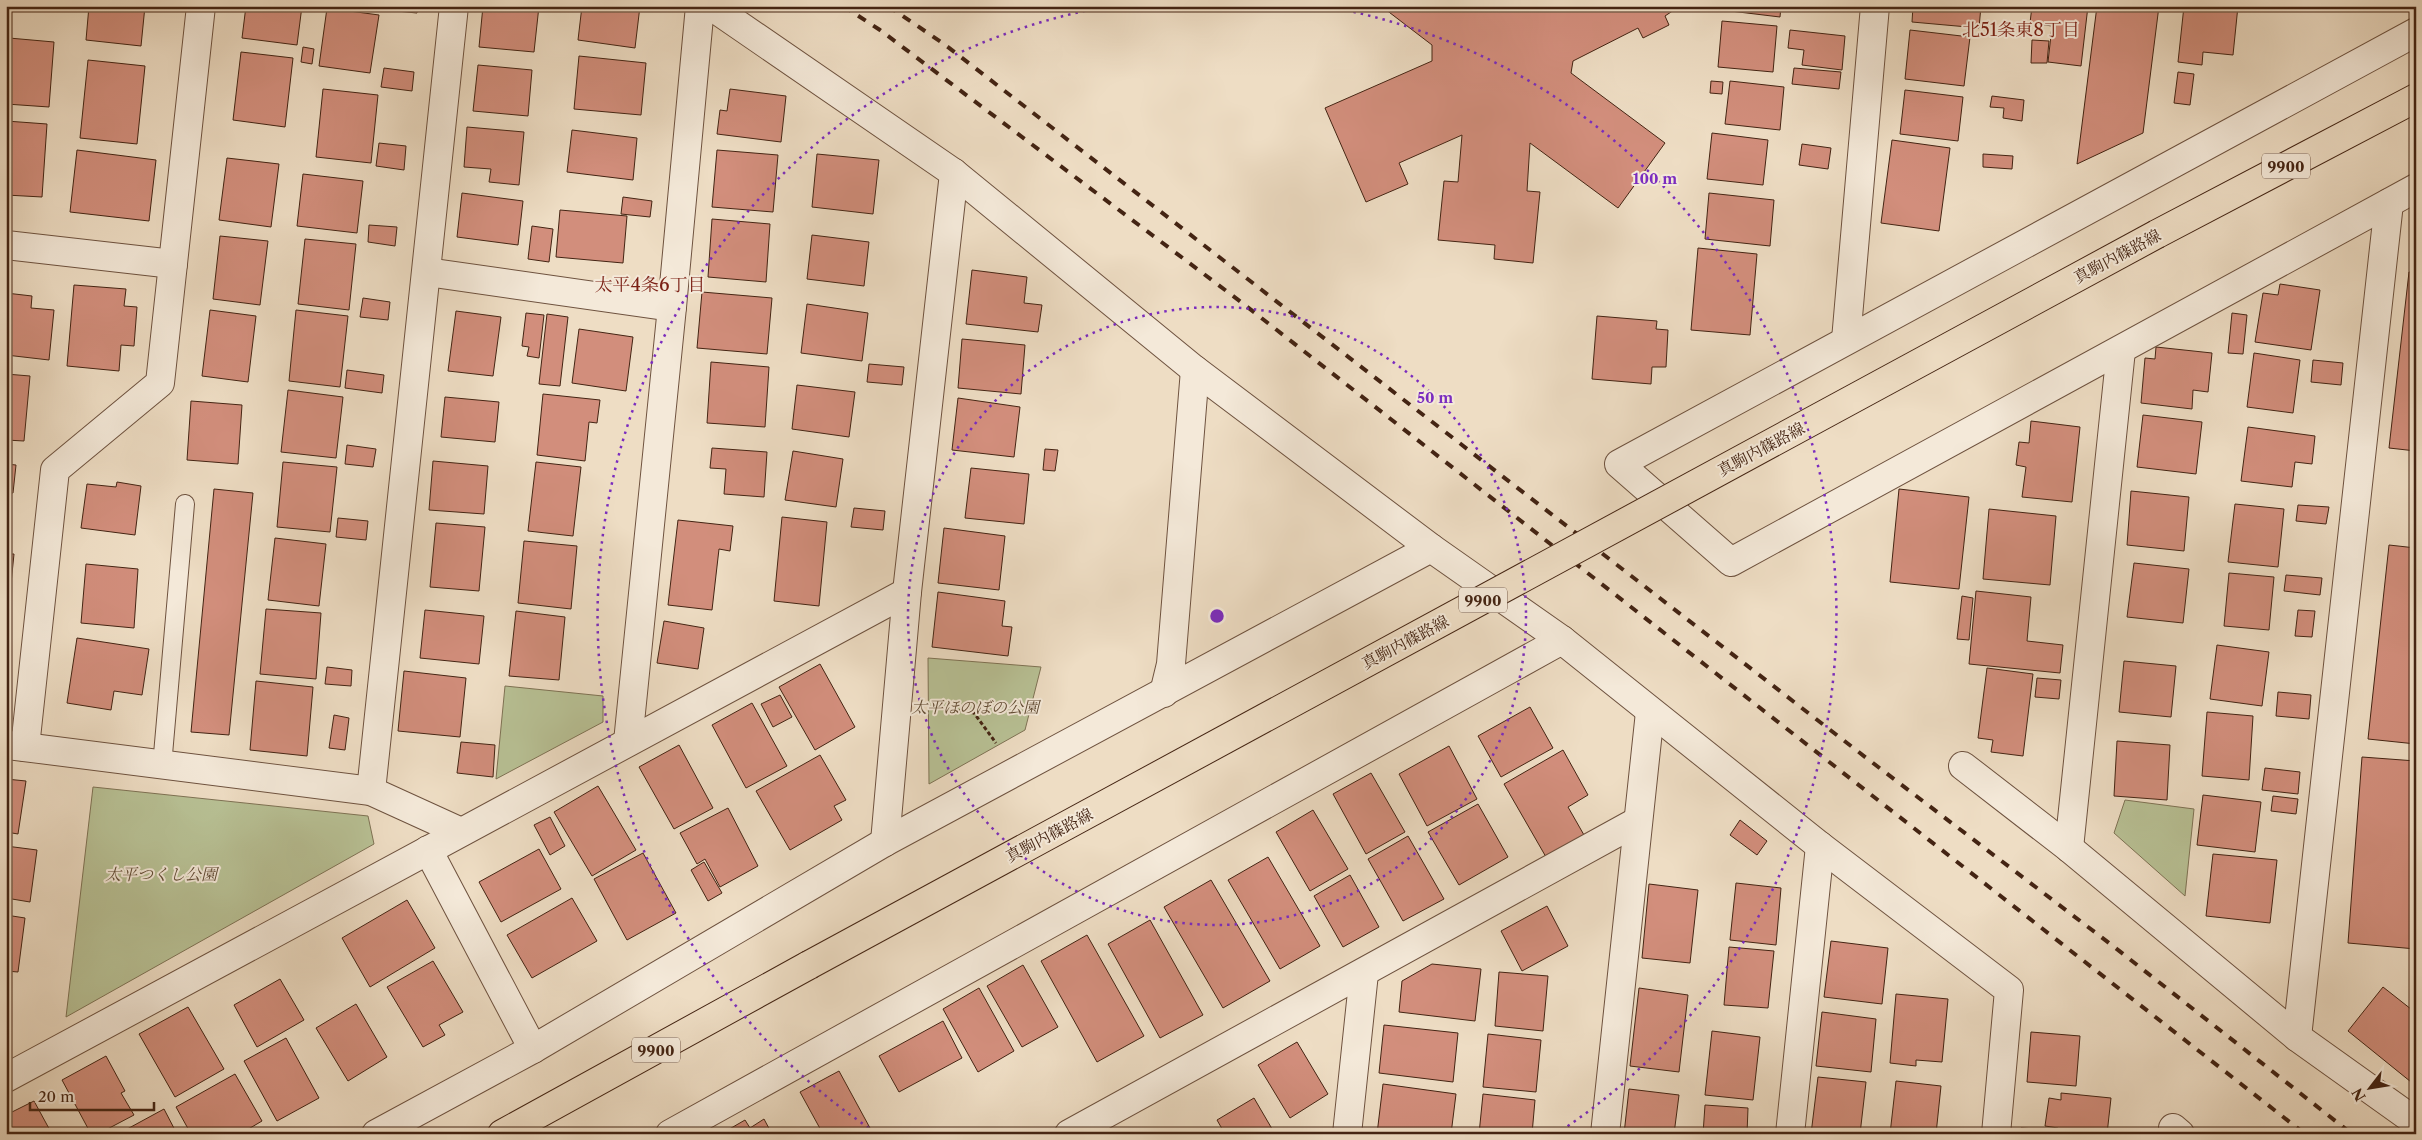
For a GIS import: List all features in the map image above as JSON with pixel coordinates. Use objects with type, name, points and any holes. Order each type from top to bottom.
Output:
[{"type":"main road","name":"真駒内篠路線","points":[[502,1134],[2157,234],[2416,98]]},
{"type":"street","points":[[201,6],[160,384],[55,470],[16,746],[371,791],[461,832]]},
{"type":"street","points":[[371,791],[454,6]]},
{"type":"street","points":[[628,742],[700,6]]},
{"type":"street","points":[[711,6],[954,173],[1195,370],[1431,548],[1562,640],[1820,846],[2010,990],[1996,1134]]},
{"type":"street","points":[[1846,340],[1876,6]]},
{"type":"street","points":[[2416,32],[1619,464],[1731,562],[2416,188]]},
{"type":"street","points":[[885,842],[907,592],[954,173]]},
{"type":"street","points":[[2297,1037],[2389,203]]},
{"type":"street","points":[[6,245],[173,264]]},
{"type":"street","points":[[427,272],[672,307]]},
{"type":"street","points":[[2069,848],[2121,350]]},
{"type":"street","points":[[1164,693],[1171,664],[1195,370]]},
{"type":"street","points":[[376,1134],[533,1049],[885,842],[1431,548]]},
{"type":"street","points":[[6,1078],[907,592]]},
{"type":"street","points":[[670,1134],[1562,640]]},
{"type":"street","points":[[1605,1134],[1650,712]]},
{"type":"street","points":[[1963,766],[2069,848],[2297,1037],[2416,1122]]},
{"type":"street","points":[[1069,1134],[1364,974],[1638,822]]},
{"type":"street","points":[[1790,1134],[1820,846]]},
{"type":"street","points":[[428,850],[533,1049]]},
{"type":"street","points":[[1347,1134],[1364,974]]},
{"type":"lane","points":[[162,766],[185,504]]},
{"type":"path","points":[[924,705],[974,713],[999,747]]},
{"type":"green space","name":"太平ほのぼの公園","points":[[928,658],[1041,667],[1025,730],[929,784]]},
{"type":"green space","points":[[505,686],[603,696],[603,722],[496,779]]},
{"type":"green space","name":"太平つくし公園","points":[[93,787],[368,816],[374,844],[66,1017]]},
{"type":"green space","points":[[2125,800],[2194,809],[2185,896],[2114,833]]},
{"type":"building","points":[[89,6],[145,6],[141,46],[86,40]]},
{"type":"building","points":[[246,6],[302,6],[297,45],[242,38]]},
{"type":"building","points":[[346,6],[418,6],[417,13]]},
{"type":"building","points":[[483,6],[539,6],[534,52],[479,47]]},
{"type":"building","points":[[582,6],[640,6],[635,48],[578,40]]},
{"type":"building","points":[[1036,6],[1078,6],[1077,11]]},
{"type":"building","points":[[1381,6],[1680,6],[1665,16],[1669,25],[1643,38],[1638,28],[1573,61],[1571,73],[1665,143],[1618,208],[1530,143],[1527,191],[1540,192],[1533,263],[1494,259],[1495,245],[1438,240],[1444,181],[1458,182],[1462,135],[1399,163],[1408,184],[1366,202],[1325,108],[1432,61],[1432,45]]},
{"type":"building","points":[[1722,6],[1781,6],[1780,17],[1722,10]]},
{"type":"building","points":[[1913,6],[1981,6],[1979,28],[1912,22]]},
{"type":"building","points":[[2032,6],[2088,6],[2081,66],[2048,62],[2052,26],[2030,23]]},
{"type":"building","points":[[2097,6],[2159,6],[2143,133],[2077,164]]},
{"type":"building","points":[[2184,6],[2238,6],[2233,55],[2203,52],[2202,65],[2178,62]]},
{"type":"building","points":[[327,8],[379,15],[370,73],[319,66]]},
{"type":"building","points":[[1722,21],[1777,26],[1773,72],[1718,67]]},
{"type":"building","points":[[1790,30],[1845,36],[1842,70],[1802,65],[1804,50],[1788,48]]},
{"type":"building","points":[[1910,30],[1970,37],[1964,86],[1905,79]]},
{"type":"building","points":[[9,38],[54,42],[49,107],[6,104]]},
{"type":"building","points":[[2032,40],[2049,41],[2047,63],[2031,63]]},
{"type":"building","points":[[303,47],[314,49],[312,64],[301,62]]},
{"type":"building","points":[[241,52],[293,58],[285,127],[233,120]]},
{"type":"building","points":[[579,56],[646,63],[641,115],[574,109]]},
{"type":"building","points":[[88,60],[145,66],[137,144],[80,138]]},
{"type":"building","points":[[478,65],[532,70],[528,116],[473,111]]},
{"type":"building","points":[[384,68],[414,72],[412,91],[381,87]]},
{"type":"building","points":[[1794,68],[1841,72],[1839,89],[1792,84]]},
{"type":"building","points":[[2178,72],[2194,74],[2190,105],[2174,103]]},
{"type":"building","points":[[1711,81],[1723,82],[1722,94],[1710,93]]},
{"type":"building","points":[[1730,81],[1784,87],[1780,130],[1725,124]]},
{"type":"building","points":[[323,89],[378,95],[371,163],[316,157]]},
{"type":"building","points":[[730,89],[786,96],[781,142],[717,134],[720,110],[727,111]]},
{"type":"building","points":[[1905,90],[1963,97],[1958,141],[1900,134]]},
{"type":"building","points":[[1992,96],[2024,100],[2022,121],[2003,118],[2004,108],[1990,107]]},
{"type":"building","points":[[6,121],[47,124],[42,197],[6,195]]},
{"type":"building","points":[[467,127],[524,132],[519,185],[489,182],[491,169],[464,167]]},
{"type":"building","points":[[572,130],[637,138],[633,180],[567,172]]},
{"type":"building","points":[[1712,133],[1768,140],[1763,185],[1707,179]]},
{"type":"building","points":[[1892,140],[1950,148],[1939,231],[1881,223]]},
{"type":"building","points":[[379,143],[406,146],[404,170],[376,166]]},
{"type":"building","points":[[1802,144],[1831,148],[1828,169],[1799,165]]},
{"type":"building","points":[[77,150],[156,160],[149,221],[70,212]]},
{"type":"building","points":[[717,150],[778,155],[773,212],[712,207]]},
{"type":"building","points":[[817,154],[879,160],[873,214],[812,207]]},
{"type":"building","points":[[1983,154],[2013,156],[2012,169],[1983,167]]},
{"type":"building","points":[[227,158],[279,164],[271,227],[219,220]]},
{"type":"building","points":[[303,174],[363,181],[357,233],[297,226]]},
{"type":"building","points":[[462,193],[523,201],[518,245],[457,237]]},
{"type":"building","points":[[1709,193],[1774,200],[1770,246],[1705,239]]},
{"type":"building","points":[[623,197],[652,201],[650,217],[621,214]]},
{"type":"building","points":[[560,210],[627,216],[623,263],[556,257]]},
{"type":"building","points":[[712,219],[770,224],[766,282],[708,277]]},
{"type":"building","points":[[369,225],[397,227],[395,246],[368,242]]},
{"type":"building","points":[[532,226],[553,229],[549,262],[528,259]]},
{"type":"building","points":[[812,235],[869,242],[864,286],[807,279]]},
{"type":"building","points":[[220,236],[268,241],[260,305],[213,299]]},
{"type":"building","points":[[305,239],[356,244],[349,310],[298,304]]},
{"type":"building","points":[[1698,248],[1757,254],[1750,335],[1691,330]]},
{"type":"building","points":[[972,270],[1027,277],[1024,303],[1042,305],[1038,332],[966,324]]},
{"type":"building","points":[[2409,272],[2416,273],[2416,451],[2389,448]]},
{"type":"building","points":[[2280,284],[2320,290],[2311,350],[2255,342],[2263,293],[2278,295]]},
{"type":"building","points":[[74,285],[126,289],[124,306],[137,307],[134,346],[121,345],[119,371],[67,366]]},
{"type":"building","points":[[702,292],[772,298],[767,354],[697,348]]},
{"type":"building","points":[[6,293],[32,296],[31,308],[54,310],[49,360],[6,355]]},
{"type":"building","points":[[363,298],[390,302],[388,320],[360,317]]},
{"type":"building","points":[[807,304],[868,313],[862,361],[801,353]]},
{"type":"building","points":[[210,310],[256,316],[248,382],[202,376]]},
{"type":"building","points":[[296,310],[348,316],[340,387],[289,381]]},
{"type":"building","points":[[456,311],[501,317],[493,376],[448,371]]},
{"type":"building","points":[[526,313],[544,315],[539,358],[527,356],[529,347],[522,346]]},
{"type":"building","points":[[2232,313],[2247,315],[2243,354],[2228,353]]},
{"type":"building","points":[[547,314],[568,317],[560,386],[539,384]]},
{"type":"building","points":[[1597,316],[1657,321],[1656,329],[1668,330],[1666,367],[1652,367],[1651,384],[1592,379]]},
{"type":"building","points":[[579,329],[633,337],[626,391],[572,383]]},
{"type":"building","points":[[962,339],[1025,345],[1021,394],[958,388]]},
{"type":"building","points":[[2156,347],[2212,353],[2208,392],[2193,390],[2192,409],[2141,403],[2145,358],[2155,359]]},
{"type":"building","points":[[2254,353],[2300,360],[2293,413],[2247,407]]},
{"type":"building","points":[[2313,360],[2343,363],[2341,385],[2311,382]]},
{"type":"building","points":[[711,362],[769,367],[765,427],[707,423]]},
{"type":"building","points":[[869,364],[904,367],[902,385],[867,382]]},
{"type":"building","points":[[347,370],[384,375],[382,393],[345,388]]},
{"type":"building","points":[[6,374],[30,376],[24,441],[6,440]]},
{"type":"building","points":[[797,385],[855,392],[849,437],[792,429]]},
{"type":"building","points":[[288,390],[343,397],[336,458],[281,452]]},
{"type":"building","points":[[543,394],[600,400],[597,423],[589,422],[585,461],[537,455]]},
{"type":"building","points":[[445,397],[499,402],[495,442],[441,437]]},
{"type":"building","points":[[958,398],[1020,407],[1014,457],[952,450]]},
{"type":"building","points":[[191,401],[242,405],[238,464],[187,460]]},
{"type":"building","points":[[2143,415],[2202,422],[2196,474],[2137,467]]},
{"type":"building","points":[[2031,421],[2080,427],[2072,502],[2022,497],[2026,467],[2016,465],[2019,442],[2029,443]]},
{"type":"building","points":[[2248,427],[2315,436],[2312,464],[2295,462],[2292,487],[2241,481]]},
{"type":"building","points":[[347,445],[376,449],[373,467],[345,464]]},
{"type":"building","points":[[712,448],[767,452],[764,497],[724,494],[726,469],[710,468]]},
{"type":"building","points":[[1045,449],[1058,450],[1055,471],[1043,470]]},
{"type":"building","points":[[793,451],[843,459],[836,507],[785,500]]},
{"type":"building","points":[[433,461],[488,466],[484,514],[429,510]]},
{"type":"building","points":[[283,462],[337,467],[330,532],[277,527]]},
{"type":"building","points":[[536,462],[581,467],[573,536],[528,531]]},
{"type":"building","points":[[6,464],[16,465],[13,493],[6,493]]},
{"type":"building","points":[[971,468],[1029,474],[1024,524],[965,518]]},
{"type":"building","points":[[117,482],[141,486],[135,535],[81,528],[87,484],[116,487]]},
{"type":"building","points":[[214,489],[253,493],[229,735],[191,732]]},
{"type":"building","points":[[1899,489],[1969,497],[1959,589],[1890,582]]},
{"type":"building","points":[[2131,491],[2189,497],[2184,551],[2127,545]]},
{"type":"building","points":[[2235,504],[2284,509],[2278,567],[2228,562]]},
{"type":"building","points":[[2298,505],[2329,507],[2326,524],[2296,521]]},
{"type":"building","points":[[854,508],[885,511],[883,530],[851,527]]},
{"type":"building","points":[[1989,509],[2056,516],[2050,585],[1983,579]]},
{"type":"building","points":[[782,517],[827,522],[819,606],[774,601]]},
{"type":"building","points":[[338,518],[368,521],[366,540],[336,537]]},
{"type":"building","points":[[678,520],[733,526],[730,551],[719,549],[712,610],[668,605]]},
{"type":"building","points":[[436,523],[485,527],[479,591],[430,587]]},
{"type":"building","points":[[944,528],[1005,536],[999,590],[938,583]]},
{"type":"building","points":[[275,538],[326,544],[319,606],[268,600]]},
{"type":"building","points":[[524,541],[577,546],[571,609],[518,603]]},
{"type":"building","points":[[2389,545],[2416,548],[2416,744],[2368,739]]},
{"type":"building","points":[[6,554],[14,554],[7,623],[6,623]]},
{"type":"building","points":[[2134,563],[2189,569],[2183,623],[2127,617]]},
{"type":"building","points":[[86,564],[138,569],[134,628],[81,623]]},
{"type":"building","points":[[2229,573],[2274,577],[2269,630],[2224,626]]},
{"type":"building","points":[[2286,575],[2322,578],[2320,595],[2284,591]]},
{"type":"building","points":[[1976,591],[2031,597],[2027,641],[2063,645],[2060,673],[1969,664]]},
{"type":"building","points":[[938,592],[1005,601],[1002,626],[1012,627],[1008,656],[932,647]]},
{"type":"building","points":[[1962,596],[1973,598],[1969,640],[1957,639]]},
{"type":"building","points":[[266,609],[321,613],[316,679],[260,674]]},
{"type":"building","points":[[425,610],[484,616],[479,664],[420,658]]},
{"type":"building","points":[[2298,610],[2315,611],[2312,637],[2295,636]]},
{"type":"building","points":[[516,611],[565,617],[559,680],[509,676]]},
{"type":"building","points":[[664,621],[704,628],[698,669],[657,663]]},
{"type":"building","points":[[77,638],[149,649],[142,695],[114,691],[111,710],[67,703]]},
{"type":"building","points":[[2217,645],[2269,652],[2262,706],[2210,699]]},
{"type":"building","points":[[2124,661],[2176,666],[2171,717],[2119,712]]},
{"type":"building","points":[[820,664],[855,727],[815,750],[779,687]]},
{"type":"building","points":[[327,667],[352,670],[351,686],[325,684]]},
{"type":"building","points":[[1987,668],[2033,674],[2023,756],[1991,752],[1993,740],[1978,738]]},
{"type":"building","points":[[404,671],[466,678],[460,737],[398,731]]},
{"type":"building","points":[[2037,678],[2061,680],[2059,699],[2035,697]]},
{"type":"building","points":[[256,681],[313,687],[307,756],[250,750]]},
{"type":"building","points":[[2278,692],[2311,695],[2309,719],[2276,716]]},
{"type":"building","points":[[780,695],[792,717],[773,727],[761,704]]},
{"type":"building","points":[[752,703],[787,766],[746,788],[712,725]]},
{"type":"building","points":[[1530,707],[1553,748],[1501,777],[1478,736]]},
{"type":"building","points":[[2207,712],[2253,716],[2249,780],[2202,776]]},
{"type":"building","points":[[334,715],[349,718],[345,750],[329,748]]},
{"type":"building","points":[[2117,741],[2170,745],[2167,800],[2114,796]]},
{"type":"building","points":[[461,742],[495,745],[493,777],[457,773]]},
{"type":"building","points":[[679,745],[713,808],[674,829],[639,767]]},
{"type":"building","points":[[1449,746],[1477,799],[1427,826],[1399,774]]},
{"type":"building","points":[[1563,750],[1588,795],[1568,807],[1584,835],[1546,857],[1504,784]]},
{"type":"building","points":[[820,755],[846,800],[834,806],[842,820],[790,850],[756,791]]},
{"type":"building","points":[[2362,757],[2416,761],[2416,949],[2348,943]]},
{"type":"building","points":[[2265,768],[2300,772],[2298,794],[2262,790]]},
{"type":"building","points":[[1371,773],[1405,832],[1366,854],[1333,794]]},
{"type":"building","points":[[6,779],[26,781],[18,834],[6,832]]},
{"type":"building","points":[[598,786],[636,850],[592,876],[554,812]]},
{"type":"building","points":[[2203,795],[2261,802],[2255,852],[2197,845]]},
{"type":"building","points":[[2273,796],[2298,799],[2296,814],[2271,811]]},
{"type":"building","points":[[1478,804],[1508,857],[1459,885],[1428,832]]},
{"type":"building","points":[[728,808],[758,866],[720,887],[705,859],[697,864],[680,833]]},
{"type":"building","points":[[1313,810],[1348,869],[1310,891],[1276,832]]},
{"type":"building","points":[[550,817],[565,846],[550,855],[534,825]]},
{"type":"building","points":[[1740,820],[1767,841],[1757,855],[1730,835]]},
{"type":"building","points":[[1408,836],[1444,899],[1403,921],[1368,859]]},
{"type":"building","points":[[6,846],[37,850],[30,902],[6,898]]},
{"type":"building","points":[[539,849],[561,889],[501,922],[479,882]]},
{"type":"building","points":[[643,853],[676,913],[627,940],[594,879]]},
{"type":"building","points":[[2213,854],[2277,860],[2270,923],[2206,916]]},
{"type":"building","points":[[1268,857],[1320,946],[1280,969],[1228,880]]},
{"type":"building","points":[[704,862],[722,893],[708,901],[691,870]]},
{"type":"building","points":[[1350,875],[1379,927],[1343,947],[1314,896]]},
{"type":"building","points":[[1211,880],[1270,981],[1223,1008],[1164,907]]},
{"type":"building","points":[[1736,883],[1781,888],[1776,945],[1730,940]]},
{"type":"building","points":[[1649,884],[1698,890],[1690,963],[1642,958]]},
{"type":"building","points":[[572,898],[597,941],[532,978],[507,935]]},
{"type":"building","points":[[407,900],[435,948],[370,987],[342,938]]},
{"type":"building","points":[[1547,906],[1568,946],[1522,971],[1501,931]]},
{"type":"building","points":[[6,915],[25,918],[18,972],[6,971]]},
{"type":"building","points":[[1150,920],[1203,1015],[1160,1038],[1108,944]]},
{"type":"building","points":[[1087,935],[1144,1036],[1097,1062],[1041,961]]},
{"type":"building","points":[[1831,941],[1888,948],[1882,1004],[1824,997]]},
{"type":"building","points":[[1729,947],[1774,951],[1768,1008],[1724,1005]]},
{"type":"building","points":[[433,961],[463,1012],[439,1025],[445,1035],[423,1047],[387,987]]},
{"type":"building","points":[[1432,964],[1481,969],[1475,1021],[1399,1012],[1402,981]]},
{"type":"building","points":[[1023,965],[1058,1027],[1022,1047],[987,986]]},
{"type":"building","points":[[1499,972],[1548,976],[1543,1031],[1495,1026]]},
{"type":"building","points":[[280,979],[304,1020],[257,1047],[234,1005]]},
{"type":"building","points":[[2383,987],[2416,1013],[2416,1086],[2348,1031]]},
{"type":"building","points":[[979,988],[1014,1051],[978,1072],[943,1009]]},
{"type":"building","points":[[1639,988],[1688,995],[1679,1072],[1630,1066]]},
{"type":"building","points":[[1896,994],[1948,999],[1942,1062],[1916,1060],[1916,1066],[1890,1063]]},
{"type":"building","points":[[356,1004],[387,1057],[348,1081],[316,1028]]},
{"type":"building","points":[[188,1007],[224,1069],[175,1097],[139,1034]]},
{"type":"building","points":[[1822,1012],[1876,1019],[1871,1072],[1816,1066]]},
{"type":"building","points":[[943,1021],[962,1058],[899,1092],[879,1056]]},
{"type":"building","points":[[1384,1025],[1458,1033],[1453,1082],[1379,1073]]},
{"type":"building","points":[[1712,1031],[1760,1037],[1753,1100],[1705,1095]]},
{"type":"building","points":[[2031,1032],[2080,1036],[2076,1086],[2027,1082]]},
{"type":"building","points":[[1488,1034],[1541,1040],[1536,1092],[1483,1087]]},
{"type":"building","points":[[286,1038],[319,1098],[277,1121],[244,1061]]},
{"type":"building","points":[[1297,1042],[1328,1094],[1290,1118],[1258,1065]]},
{"type":"building","points":[[106,1056],[125,1091],[121,1093],[134,1115],[98,1134],[91,1134],[62,1080]]},
{"type":"building","points":[[839,1071],[870,1128],[859,1134],[823,1134],[800,1092]]},
{"type":"building","points":[[235,1074],[262,1121],[240,1134],[191,1134],[176,1107]]},
{"type":"building","points":[[1818,1077],[1866,1082],[1860,1134],[1811,1134]]},
{"type":"building","points":[[1896,1081],[1941,1086],[1936,1134],[1890,1134]]},
{"type":"building","points":[[1383,1084],[1456,1094],[1451,1134],[1377,1134]]},
{"type":"building","points":[[1629,1089],[1679,1095],[1674,1134],[1624,1134]]},
{"type":"building","points":[[2061,1093],[2111,1098],[2107,1134],[2058,1134],[2058,1128],[2045,1126],[2049,1098],[2061,1100]]},
{"type":"building","points":[[1483,1094],[1535,1100],[1532,1134],[1479,1134]]},
{"type":"building","points":[[1254,1098],[1275,1134],[1225,1134],[1217,1120]]},
{"type":"building","points":[[34,1101],[52,1134],[6,1134],[6,1115]]},
{"type":"building","points":[[1705,1105],[1748,1108],[1747,1134],[1703,1134]]},
{"type":"building","points":[[164,1109],[177,1134],[118,1134]]},
{"type":"building","points":[[764,1119],[772,1134],[728,1134],[726,1131],[745,1120],[750,1128]]},
{"type":"building","points":[[2021,1128],[2051,1130],[2051,1134],[2020,1134]]},
{"type":"railway","points":[[843,6],[880,30],[1241,302],[2305,1134]]},
{"type":"railway","points":[[888,6],[944,44],[1869,760],[2113,946],[2352,1134]]},
{"type":"district","name":"北51条東8丁目","points":[[2021,30]]},
{"type":"district","name":"太平4条6丁目","points":[[650,285]]}]
